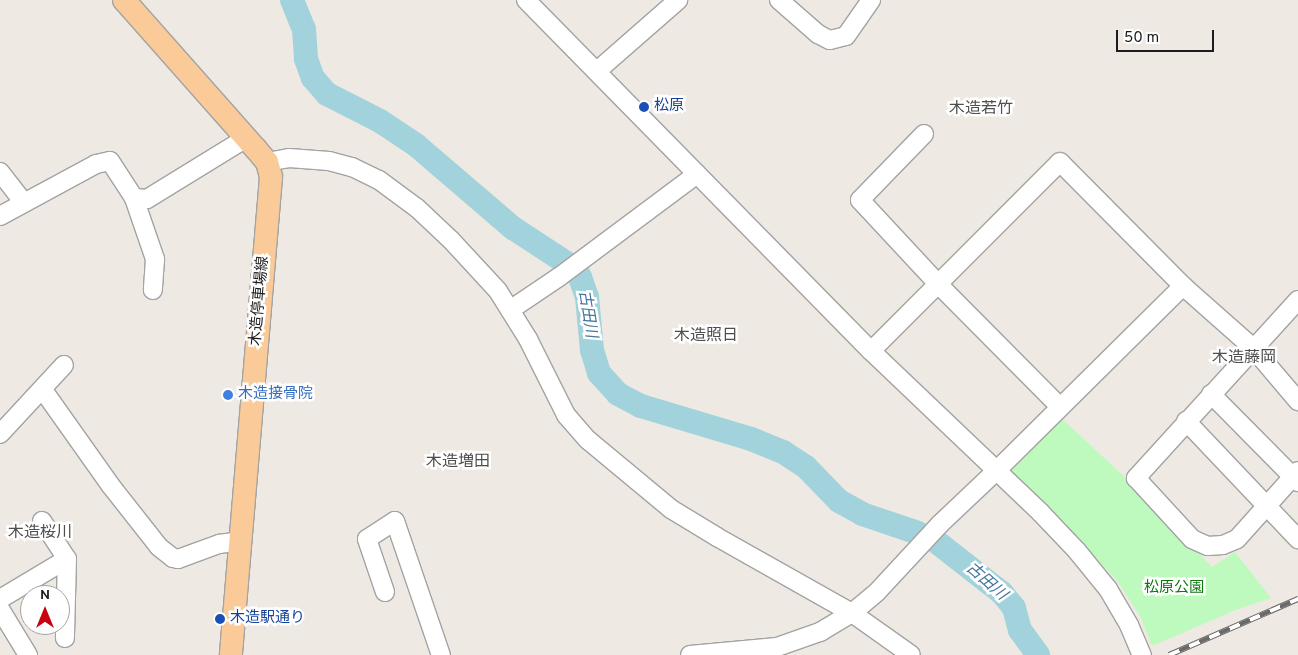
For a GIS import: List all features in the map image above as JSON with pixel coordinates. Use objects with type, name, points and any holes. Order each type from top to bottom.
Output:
[{"type":"main road","points":[[124,0],[267,162]]},
{"type":"main road","name":"木造停車場線","points":[[231,655],[270,176],[267,162]]},
{"type":"street","points":[[526,0],[870,351],[1077,551],[1108,589],[1129,625],[1142,655]]},
{"type":"street","points":[[597,71],[678,0]]},
{"type":"street","points":[[779,0],[818,34],[830,40],[846,36],[871,0]]},
{"type":"street","points":[[924,134],[860,200],[938,284],[1060,407]]},
{"type":"street","points":[[134,198],[147,199],[246,138]]},
{"type":"street","points":[[267,162],[289,158],[329,161],[352,167],[379,180],[417,208],[451,240],[498,291],[528,339],[566,415],[588,440],[671,509],[716,537],[852,613],[911,655]]},
{"type":"street","points":[[0,216],[96,164],[110,161],[134,198],[155,259],[153,290]]},
{"type":"street","points":[[870,351],[1060,162],[1182,286],[1253,348],[1298,400]]},
{"type":"street","points":[[0,172],[24,204]]},
{"type":"street","points":[[510,310],[559,277],[697,174]]},
{"type":"street","points":[[690,655],[720,654],[778,647],[820,632],[852,613],[877,592],[940,524],[1182,286]]},
{"type":"street","points":[[1211,394],[1296,477],[1237,539],[1224,545],[1208,546],[1192,539],[1136,478],[1186,421],[1298,300]]},
{"type":"street","points":[[0,434],[43,390],[64,365]]},
{"type":"street","points":[[43,390],[111,486],[159,547],[173,558],[178,559],[219,544],[240,541]]},
{"type":"street","points":[[1186,421],[1298,539]]},
{"type":"street","points":[[42,521],[67,560],[65,638]]},
{"type":"street","points":[[385,592],[367,539],[395,521],[441,655]]},
{"type":"street","points":[[0,599],[67,560]]},
{"type":"street","points":[[0,609],[28,655]]},
{"type":"green space","name":"松原公園","points":[[1060,417],[1130,482],[1212,567],[1235,552],[1271,598],[1238,609],[1152,646],[1140,616],[1116,579],[1008,468]]},
{"type":"waterway","name":"古田川","points":[[292,0],[304,29],[306,59],[313,78],[327,94],[380,121],[416,145],[513,228],[571,266],[580,277],[587,297],[592,350],[599,373],[618,394],[641,406],[751,439],[783,452],[806,467],[839,501],[862,514],[918,533]]},
{"type":"waterway","name":"古田川","points":[[938,543],[1002,593],[1014,608],[1020,630],[1038,655]]},
{"type":"railway","points":[[1169,655],[1298,599]]},
{"type":"place","name":"松原","points":[[644,107]]},
{"type":"place","name":"木造接骨院","points":[[228,395]]},
{"type":"place","name":"木造駅通り","points":[[220,619]]},
{"type":"district","name":"木造若竹","points":[[981,109]]},
{"type":"district","name":"木造照日","points":[[706,336]]},
{"type":"district","name":"木造藤岡","points":[[1244,358]]},
{"type":"district","name":"木造増田","points":[[458,462]]},
{"type":"district","name":"木造桜川","points":[[40,533]]}]
